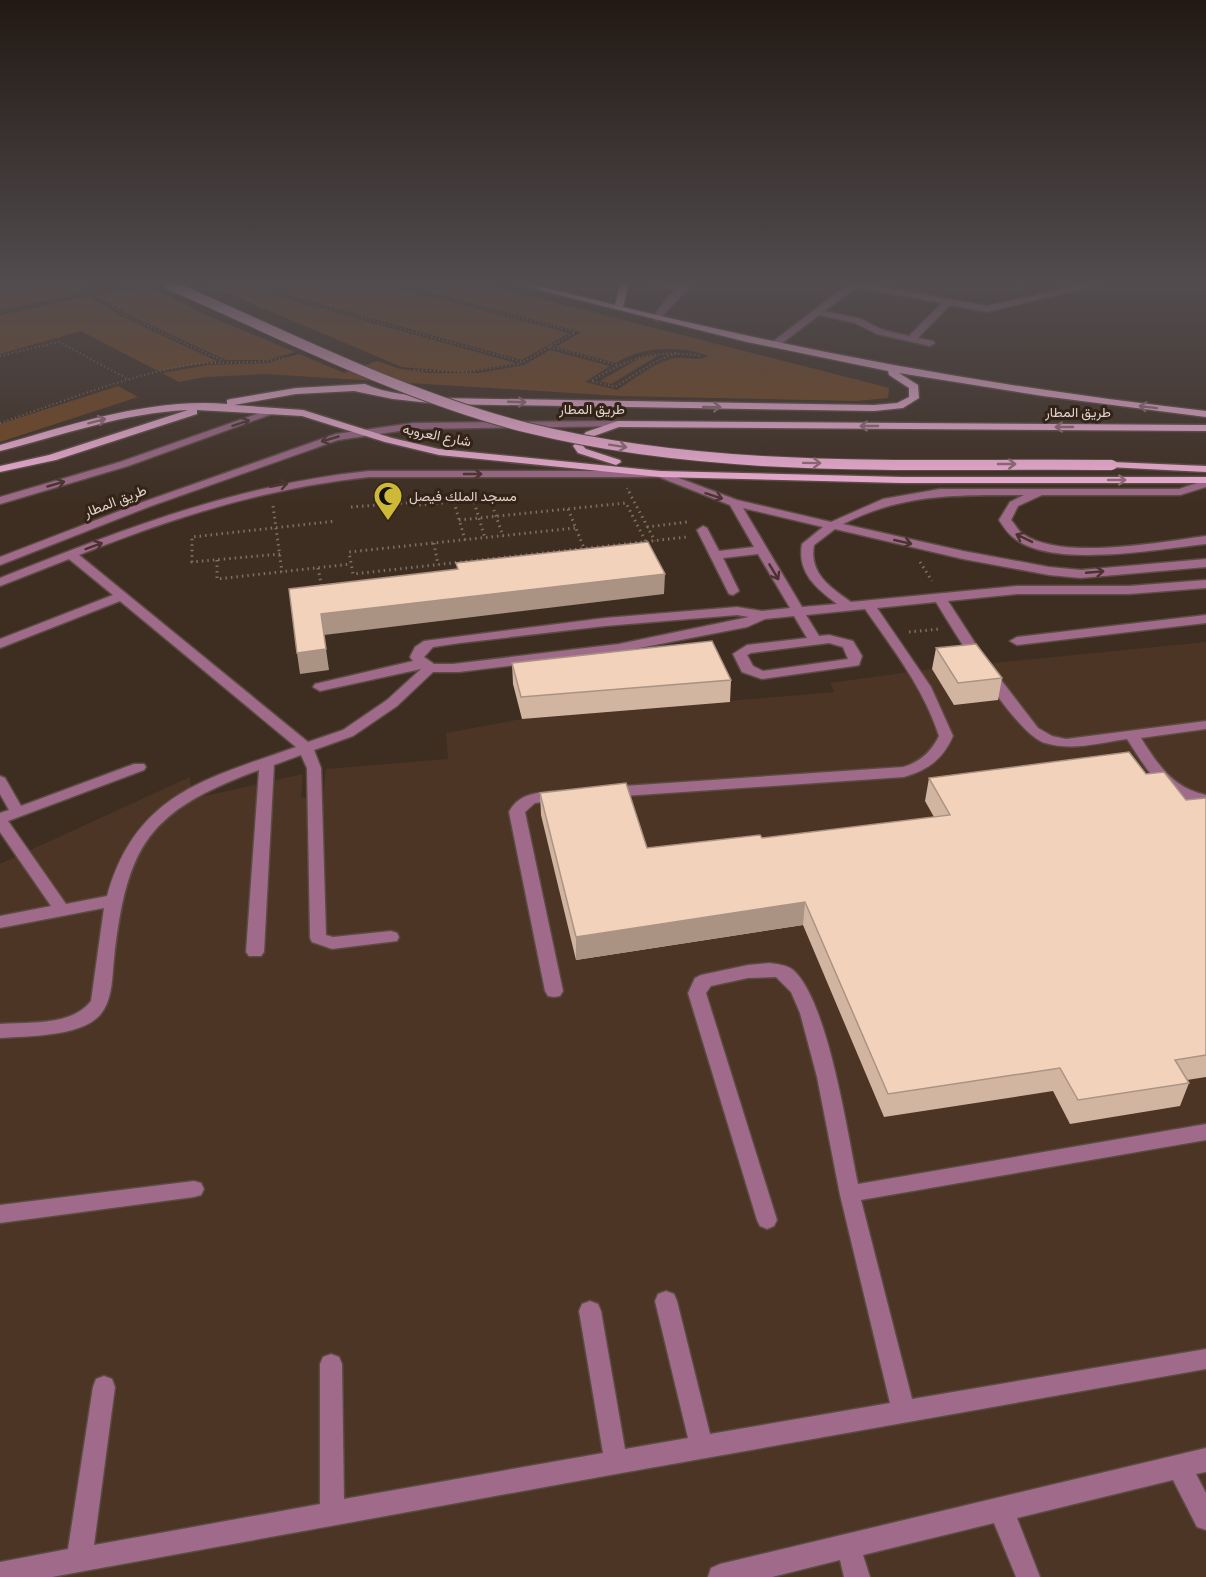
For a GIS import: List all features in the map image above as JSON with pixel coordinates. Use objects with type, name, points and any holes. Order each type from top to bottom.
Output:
[{"type":"main road","points":[[338,359],[426,397],[484,416],[575,438],[678,454],[787,462],[1112,465],[1206,470]]},
{"type":"main road","points":[[839,359],[1058,396],[1206,414]]},
{"type":"main road","points":[[213,406],[262,395],[355,387],[416,399],[679,407],[874,408],[899,406],[914,398],[914,387],[880,367]]},
{"type":"main road","name":"شارع العروبه","points":[[0,469],[52,458],[213,406]]},
{"type":"main road","name":"شارع العروبه","points":[[0,448],[124,414],[151,409],[213,406],[278,410],[313,416],[411,446],[467,456],[660,474]]},
{"type":"main road","points":[[618,424],[584,438],[579,442],[579,449],[660,474],[902,480],[1206,482]]},
{"type":"main road","name":"طريق المطار","points":[[618,424],[1206,428]]},
{"type":"street","points":[[0,501],[124,464],[278,410]]},
{"type":"street","name":"طريق المطار","points":[[0,561],[310,445],[360,432],[441,425],[618,424]]},
{"type":"street","points":[[0,582],[146,526],[244,494],[324,477],[470,474],[660,474],[734,503],[1023,567],[1081,574],[1206,563]]},
{"type":"street","points":[[849,607],[818,583],[806,565],[808,544],[834,526],[903,496],[940,492],[1045,490],[1169,493],[1188,491],[1206,482]]},
{"type":"street","points":[[1045,490],[1014,504],[1005,520],[1010,531],[1025,540],[1048,548],[1088,551],[1206,540]]},
{"type":"street","points":[[734,503],[815,640]]},
{"type":"street","points":[[125,513],[146,526]]},
{"type":"street","points":[[704,533],[733,591]]},
{"type":"street","points":[[715,555],[761,550]]},
{"type":"street","points":[[23,552],[39,566]]},
{"type":"street","points":[[71,555],[306,748],[314,768],[318,938],[332,944],[391,937]]},
{"type":"street","points":[[425,666],[417,657],[420,650],[429,644],[654,618],[737,611],[762,615],[798,613],[1017,590],[1120,590],[1206,584]]},
{"type":"street","points":[[0,644],[122,596]]},
{"type":"street","points":[[940,598],[982,665],[1033,731],[1040,736],[1066,743],[1206,725]]},
{"type":"street","points":[[595,794],[904,772],[919,768],[932,760],[946,736],[943,721],[869,605]]},
{"type":"street","points":[[320,687],[425,666],[471,666],[663,640],[747,623],[762,615]]},
{"type":"street","points":[[654,618],[663,640]]},
{"type":"street","points":[[1017,641],[1206,618]]},
{"type":"street","points":[[835,639],[845,642],[856,659],[845,665],[762,675],[747,669],[740,654],[747,649],[815,640],[835,639]]},
{"type":"street","points":[[0,1031],[79,1022],[96,1009],[100,1002],[119,876],[130,849],[159,813],[191,791],[267,761],[348,733],[404,693],[425,666]]},
{"type":"street","points":[[1131,734],[1165,784],[1178,793],[1206,800]]},
{"type":"street","points":[[255,952],[267,761]]},
{"type":"street","points":[[61,909],[0,820],[140,767]]},
{"type":"street","points":[[0,782],[18,813]]},
{"type":"street","points":[[554,991],[517,812],[521,804],[536,798],[572,795]]},
{"type":"street","points":[[0,922],[114,900]]},
{"type":"street","points":[[767,1220],[697,993],[701,983],[706,980],[770,968],[782,971],[791,978],[806,1004],[826,1074],[850,1194],[904,1412]]},
{"type":"street","points":[[850,1194],[1206,1132]]},
{"type":"street","points":[[0,1214],[194,1189]]},
{"type":"street","points":[[666,1301],[702,1447]]},
{"type":"street","points":[[590,1311],[616,1462]]},
{"type":"street","points":[[0,1574],[332,1512],[1206,1359]]},
{"type":"street","points":[[331,1364],[332,1512]]},
{"type":"street","points":[[79,1560],[104,1387]]},
{"type":"street","points":[[720,1577],[1206,1460]]},
{"type":"street","points":[[1179,1466],[1206,1518]]},
{"type":"street","points":[[1001,1509],[1028,1577]]},
{"type":"street","points":[[848,1546],[857,1577]]},
{"type":"path","points":[[89,359],[130,380]]},
{"type":"path","points":[[217,359],[224,362]]},
{"type":"path","points":[[0,423],[130,380],[191,365],[279,359]]},
{"type":"path","points":[[511,359],[523,362]]},
{"type":"path","points":[[408,369],[462,373],[495,369],[529,359]]},
{"type":"path","points":[[593,359],[617,365]]},
{"type":"path","points":[[631,359],[591,381],[615,387],[663,359]]},
{"type":"path","points":[[470,474],[472,501],[485,538]]},
{"type":"path","points":[[619,474],[655,541]]},
{"type":"path","points":[[616,488],[627,488]]},
{"type":"path","points":[[272,499],[282,572]]},
{"type":"path","points":[[351,507],[408,501],[408,503],[418,502],[418,505],[490,500],[503,536]]},
{"type":"path","points":[[454,502],[465,540]]},
{"type":"path","points":[[459,520],[626,503],[646,542]]},
{"type":"path","points":[[568,509],[584,548]]},
{"type":"path","points":[[280,554],[192,562],[192,537],[336,521]]},
{"type":"path","points":[[576,528],[349,552],[353,574],[655,541],[704,533]]},
{"type":"path","points":[[434,543],[438,565]]},
{"type":"path","points":[[917,545],[916,555],[940,598]]},
{"type":"path","points":[[217,560],[217,579],[351,564]]},
{"type":"path","points":[[318,568],[322,588]]},
{"type":"path","points":[[890,635],[959,627]]},
{"type":"shaded area","points":[[134,359],[212,359],[217,361],[158,371]]},
{"type":"shaded area","points":[[223,359],[273,359],[268,360]]},
{"type":"shaded area","points":[[310,359],[344,373],[377,361],[400,369],[429,373],[479,373],[524,365],[535,359],[582,359],[610,366],[585,382],[617,390],[664,361],[673,359],[774,359],[889,388],[888,398],[857,401],[620,396],[265,374],[205,377],[179,382],[162,373],[208,365]]},
{"type":"shaded area","points":[[382,359],[500,359],[516,363],[462,372],[402,367]]},
{"type":"shaded area","points":[[599,359],[623,359],[616,363]]},
{"type":"shaded area","points":[[639,359],[653,359],[611,384],[600,381]]},
{"type":"shaded area","points":[[118,386],[138,397],[0,442],[0,424]]},
{"type":"shaded area","points":[[1206,642],[1206,1577],[0,1577],[0,864],[190,777],[192,799],[303,774],[301,798],[323,795],[326,769],[448,759],[446,733],[522,719],[834,692],[830,683],[932,669]]},
{"type":"building","points":[[648,542],[665,574],[321,614],[326,649],[297,653],[289,589],[458,569],[456,563]]},
{"type":"building","points":[[712,641],[731,680],[521,697],[512,663]]},
{"type":"building","points":[[976,644],[1002,678],[958,683],[936,648]]},
{"type":"building","points":[[1129,752],[1146,774],[1164,772],[1186,800],[1206,798],[1206,1055],[1175,1060],[1189,1083],[1078,1100],[1060,1068],[888,1094],[805,902],[576,937],[540,793],[626,783],[647,848],[760,835],[762,838],[950,815],[929,778]]},
{"type":"place","name":"مسجد الملك فيصل","points":[[388,522]]}]
